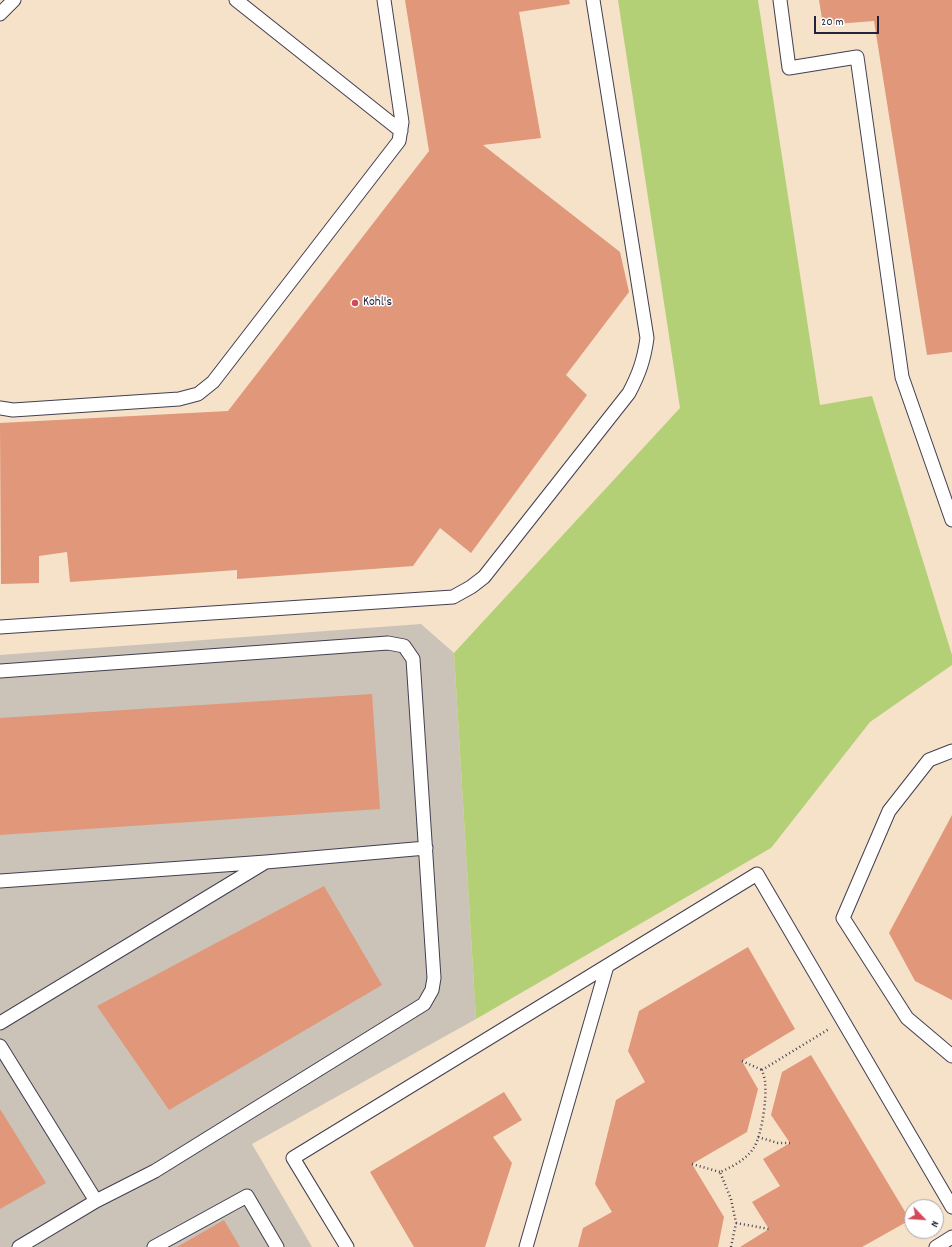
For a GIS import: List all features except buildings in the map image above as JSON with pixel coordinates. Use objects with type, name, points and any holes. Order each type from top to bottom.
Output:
[{"type":"lane","points":[[0,14],[14,0]]},
{"type":"lane","points":[[236,0],[401,131]]},
{"type":"lane","points":[[0,408],[13,410],[171,400],[198,394],[212,382],[399,141],[402,122],[384,0]]},
{"type":"lane","points":[[0,627],[453,597],[471,587],[484,577],[629,393],[638,376],[645,355],[647,338],[593,0]]},
{"type":"lane","points":[[780,0],[789,68],[857,57],[902,377],[952,520]]},
{"type":"lane","points":[[0,671],[388,643],[404,646],[413,658],[434,978],[432,990],[424,1004],[155,1171],[96,1201],[19,1247]]},
{"type":"lane","points":[[952,751],[929,760],[890,811],[843,918],[907,1018],[952,1056]]},
{"type":"lane","points":[[0,881],[266,862],[426,848]]},
{"type":"lane","points":[[0,1023],[266,862]]},
{"type":"lane","points":[[347,1247],[293,1158],[757,874],[952,1207]]},
{"type":"lane","points":[[526,1247],[607,966]]},
{"type":"lane","points":[[0,1046],[96,1201]]},
{"type":"lane","points":[[154,1247],[247,1196],[277,1247]]},
{"type":"lane","points":[[936,1247],[952,1237]]},
{"type":"path","points":[[762,1070],[843,1020]]},
{"type":"path","points":[[692,1164],[720,1172],[736,1165],[753,1149],[764,1112],[766,1083],[762,1070],[742,1061]]},
{"type":"path","points":[[757,1137],[778,1143],[790,1143]]},
{"type":"path","points":[[720,1172],[731,1199],[736,1223],[731,1247]]},
{"type":"path","points":[[736,1223],[769,1229]]},
{"type":"shaded area","points":[[421,624],[454,653],[476,1019],[252,1144],[312,1247],[0,1247],[0,655]]},
{"type":"green space","points":[[618,0],[758,0],[820,405],[872,396],[952,655],[952,665],[870,722],[771,848],[476,1019],[454,653],[680,408]]},
{"type":"place","name":"Kohl's","points":[[355,303]]}]
